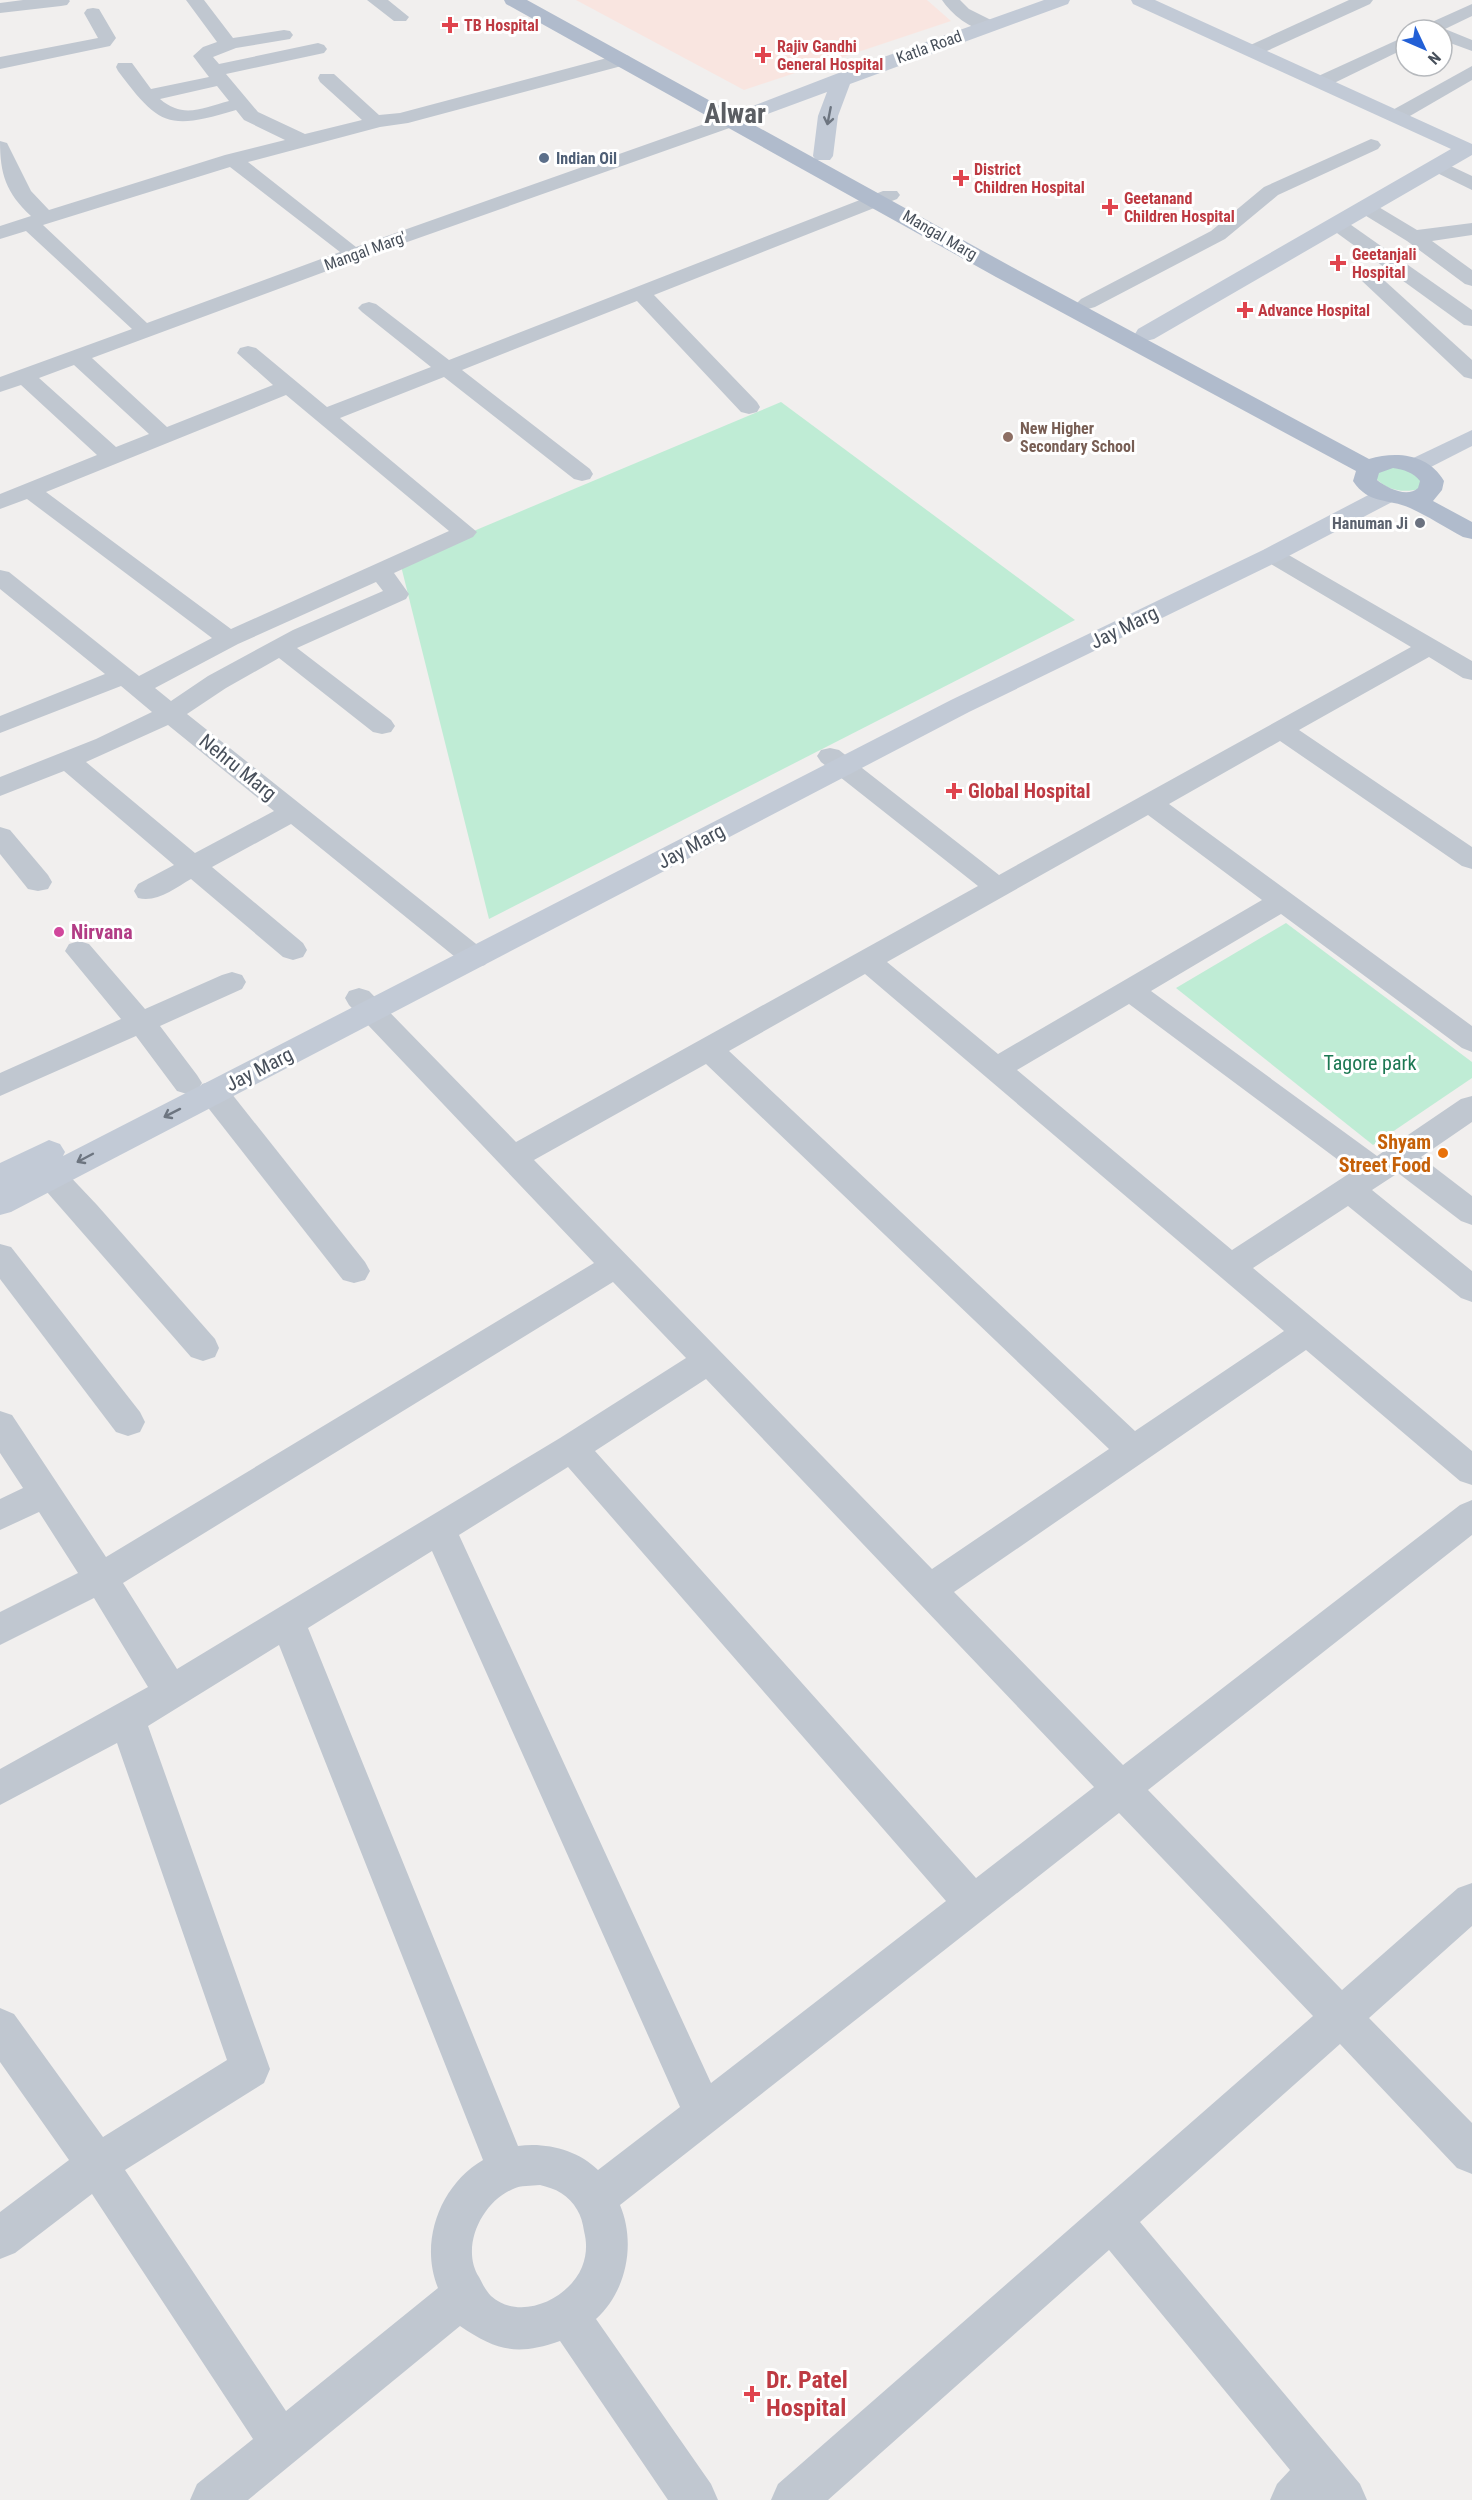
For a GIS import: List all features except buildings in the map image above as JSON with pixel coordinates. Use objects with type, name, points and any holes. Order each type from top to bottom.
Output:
[{"type":"main road","name":"Mangal Marg","points":[[513,0],[617,57],[823,156],[884,197],[1014,277],[1399,481],[1472,514]]},
{"type":"main road","name":"Mangal Marg","points":[[538,0],[733,114],[884,197],[1146,334],[1399,481],[1472,532]]},
{"type":"main road","name":"Katla Road","points":[[733,114],[843,78],[985,23],[1037,0]]},
{"type":"main road","name":"Katla Road","points":[[733,114],[985,23],[1060,0]]},
{"type":"main road","points":[[1140,0],[1470,148]]},
{"type":"main road","points":[[823,156],[828,116],[843,78]]},
{"type":"main road","points":[[1146,334],[1470,148]]},
{"type":"main road","points":[[1399,481],[1472,437]]},
{"type":"main road","points":[[1399,481],[1472,452]]},
{"type":"main road","name":"Jay Marg","points":[[836,761],[960,706],[1272,555],[1399,481]]},
{"type":"main road","name":"Jay Marg","points":[[2,1179],[200,1088],[468,953],[836,761],[1399,481]]},
{"type":"main road","name":"Jay Marg","points":[[2,1179],[51,1176],[200,1088]]},
{"type":"street","points":[[0,8],[61,0]]},
{"type":"street","points":[[195,0],[229,45]]},
{"type":"street","points":[[376,0],[400,17]]},
{"type":"street","points":[[951,0],[954,7],[985,23]]},
{"type":"street","points":[[1252,51],[1364,0]]},
{"type":"street","points":[[1454,19],[1472,9]]},
{"type":"street","points":[[0,63],[104,42],[107,38],[93,13]]},
{"type":"street","points":[[284,35],[229,45],[210,50],[202,56],[251,116],[303,141]]},
{"type":"street","points":[[1454,39],[1472,46]]},
{"type":"street","points":[[1321,82],[1394,47]]},
{"type":"street","points":[[146,96],[318,49]]},
{"type":"street","points":[[0,233],[232,159],[377,121],[401,119],[617,57]]},
{"type":"street","points":[[125,67],[146,96],[161,111],[179,119],[241,103]]},
{"type":"street","points":[[1396,116],[1472,72]]},
{"type":"street","points":[[327,78],[377,121]]},
{"type":"street","name":"Mangal Marg'","points":[[0,385],[733,114]]},
{"type":"street","points":[[1088,303],[1227,229],[1262,196],[1371,145]]},
{"type":"street","points":[[0,147],[6,174],[37,220],[137,324]]},
{"type":"street","points":[[232,159],[347,248]]},
{"type":"street","points":[[0,374],[347,248],[600,162]]},
{"type":"street","points":[[1438,165],[1472,184]]},
{"type":"street","points":[[325,416],[884,197]]},
{"type":"street","points":[[1365,207],[1414,237],[1472,279]]},
{"type":"street","points":[[1337,224],[1472,320]]},
{"type":"street","points":[[1414,237],[1472,229]]},
{"type":"street","points":[[1368,276],[1472,372]]},
{"type":"street","points":[[1405,308],[1472,291]]},
{"type":"street","points":[[641,293],[749,406]]},
{"type":"street","points":[[369,308],[582,474]]},
{"type":"street","points":[[0,725],[131,681],[230,639],[465,532],[248,353]]},
{"type":"street","points":[[77,356],[164,436]]},
{"type":"street","points":[[24,376],[113,457]]},
{"type":"street","points":[[0,502],[289,386]]},
{"type":"street","points":[[29,490],[230,639]]},
{"type":"street","points":[[1272,555],[1472,672]]},
{"type":"street","points":[[0,787],[105,745],[171,713],[217,682],[280,647],[342,616],[397,594],[380,571]]},
{"type":"street","name":"Nehru Marg","points":[[0,577],[468,953]]},
{"type":"street","points":[[280,647],[382,726]]},
{"type":"street","points":[[513,1158],[1429,647]]},
{"type":"street","points":[[1281,730],[1472,860]]},
{"type":"street","points":[[67,760],[293,950]]},
{"type":"street","points":[[836,761],[998,888]]},
{"type":"street","points":[[1150,803],[1472,1041]]},
{"type":"street","points":[[148,891],[294,811]]},
{"type":"street","points":[[0,836],[38,882]]},
{"type":"street","points":[[995,1068],[1282,901]]},
{"type":"street","points":[[79,951],[200,1088],[354,1271]]},
{"type":"street","points":[[867,960],[1472,1471]]},
{"type":"street","points":[[0,1085],[232,982]]},
{"type":"street","points":[[1130,990],[1387,1164],[1472,1213]]},
{"type":"street","points":[[365,1004],[1472,2152]]},
{"type":"street","points":[[708,1049],[1134,1451]]},
{"type":"street","points":[[1230,1267],[1472,1107]]},
{"type":"street","points":[[51,1176],[203,1348]]},
{"type":"street","points":[[1349,1189],[1472,1290]]},
{"type":"street","points":[[0,1256],[128,1422]]},
{"type":"street","points":[[0,1629],[101,1578],[616,1265]]},
{"type":"street","points":[[929,1590],[1307,1332]]},
{"type":"street","points":[[0,1788],[127,1719],[572,1448],[708,1361]]},
{"type":"street","points":[[0,1425],[101,1578],[171,1692]]},
{"type":"street","points":[[572,1448],[974,1904]]},
{"type":"street","points":[[0,1515],[45,1493]]},
{"type":"street","points":[[596,2198],[1472,1515]]},
{"type":"street","points":[[439,1529],[704,2115]]},
{"type":"street","points":[[287,1622],[507,2169]]},
{"type":"street","points":[[0,2238],[97,2164],[250,2069],[127,1719]]},
{"type":"street","points":[[794,2500],[1472,1901]]},
{"type":"street","points":[[0,2028],[97,2164],[282,2444]]},
{"type":"street","points":[[540,2164],[572,2175],[596,2198],[606,2222],[608,2248],[602,2274],[589,2298],[568,2316],[546,2327],[522,2330],[498,2325],[478,2314],[462,2296],[451,2268],[451,2237],[461,2208],[481,2184],[507,2169],[540,2164]]},
{"type":"street","points":[[1111,2220],[1319,2491]]},
{"type":"street","points":[[213,2500],[462,2296]]},
{"type":"street","points":[[568,2316],[695,2500]]},
{"type":"shaded area","name":"Rajiv Gandhi General Hospital","points":[[576,0],[927,0],[951,21],[744,90]]},
{"type":"green space","points":[[781,402],[1075,620],[489,919],[400,562]]},
{"type":"green space","points":[[1379,466],[1426,472],[1420,489],[1402,491],[1379,482],[1375,477]]},
{"type":"green space","name":"Tagore park","points":[[1286,923],[1472,1062],[1472,1078],[1373,1145],[1176,988]]},
{"type":"place","name":"TB Hospital","points":[[450,25]]},
{"type":"place","name":"Rajiv Gandhi General Hospital","points":[[763,55]]},
{"type":"place","name":"Indian Oil","points":[[544,158]]},
{"type":"place","name":"District Children Hospital","points":[[961,178]]},
{"type":"place","name":"Geetanand Children Hospital","points":[[1110,207]]},
{"type":"place","name":"Geetanjali Hospital","points":[[1338,263]]},
{"type":"place","name":"Advance Hospital","points":[[1245,310]]},
{"type":"place","name":"New Higher Secondary School","points":[[1008,437]]},
{"type":"place","name":"Hanuman Ji","points":[[1420,523]]},
{"type":"place","name":"Global Hospital","points":[[954,791]]},
{"type":"place","name":"Nirvana","points":[[59,932]]},
{"type":"place","name":"Shyam Street Food","points":[[1443,1153]]},
{"type":"place","name":"Dr. Patel Hospital","points":[[752,2394]]},
{"type":"district","name":"Alwar","points":[[735,114]]}]
